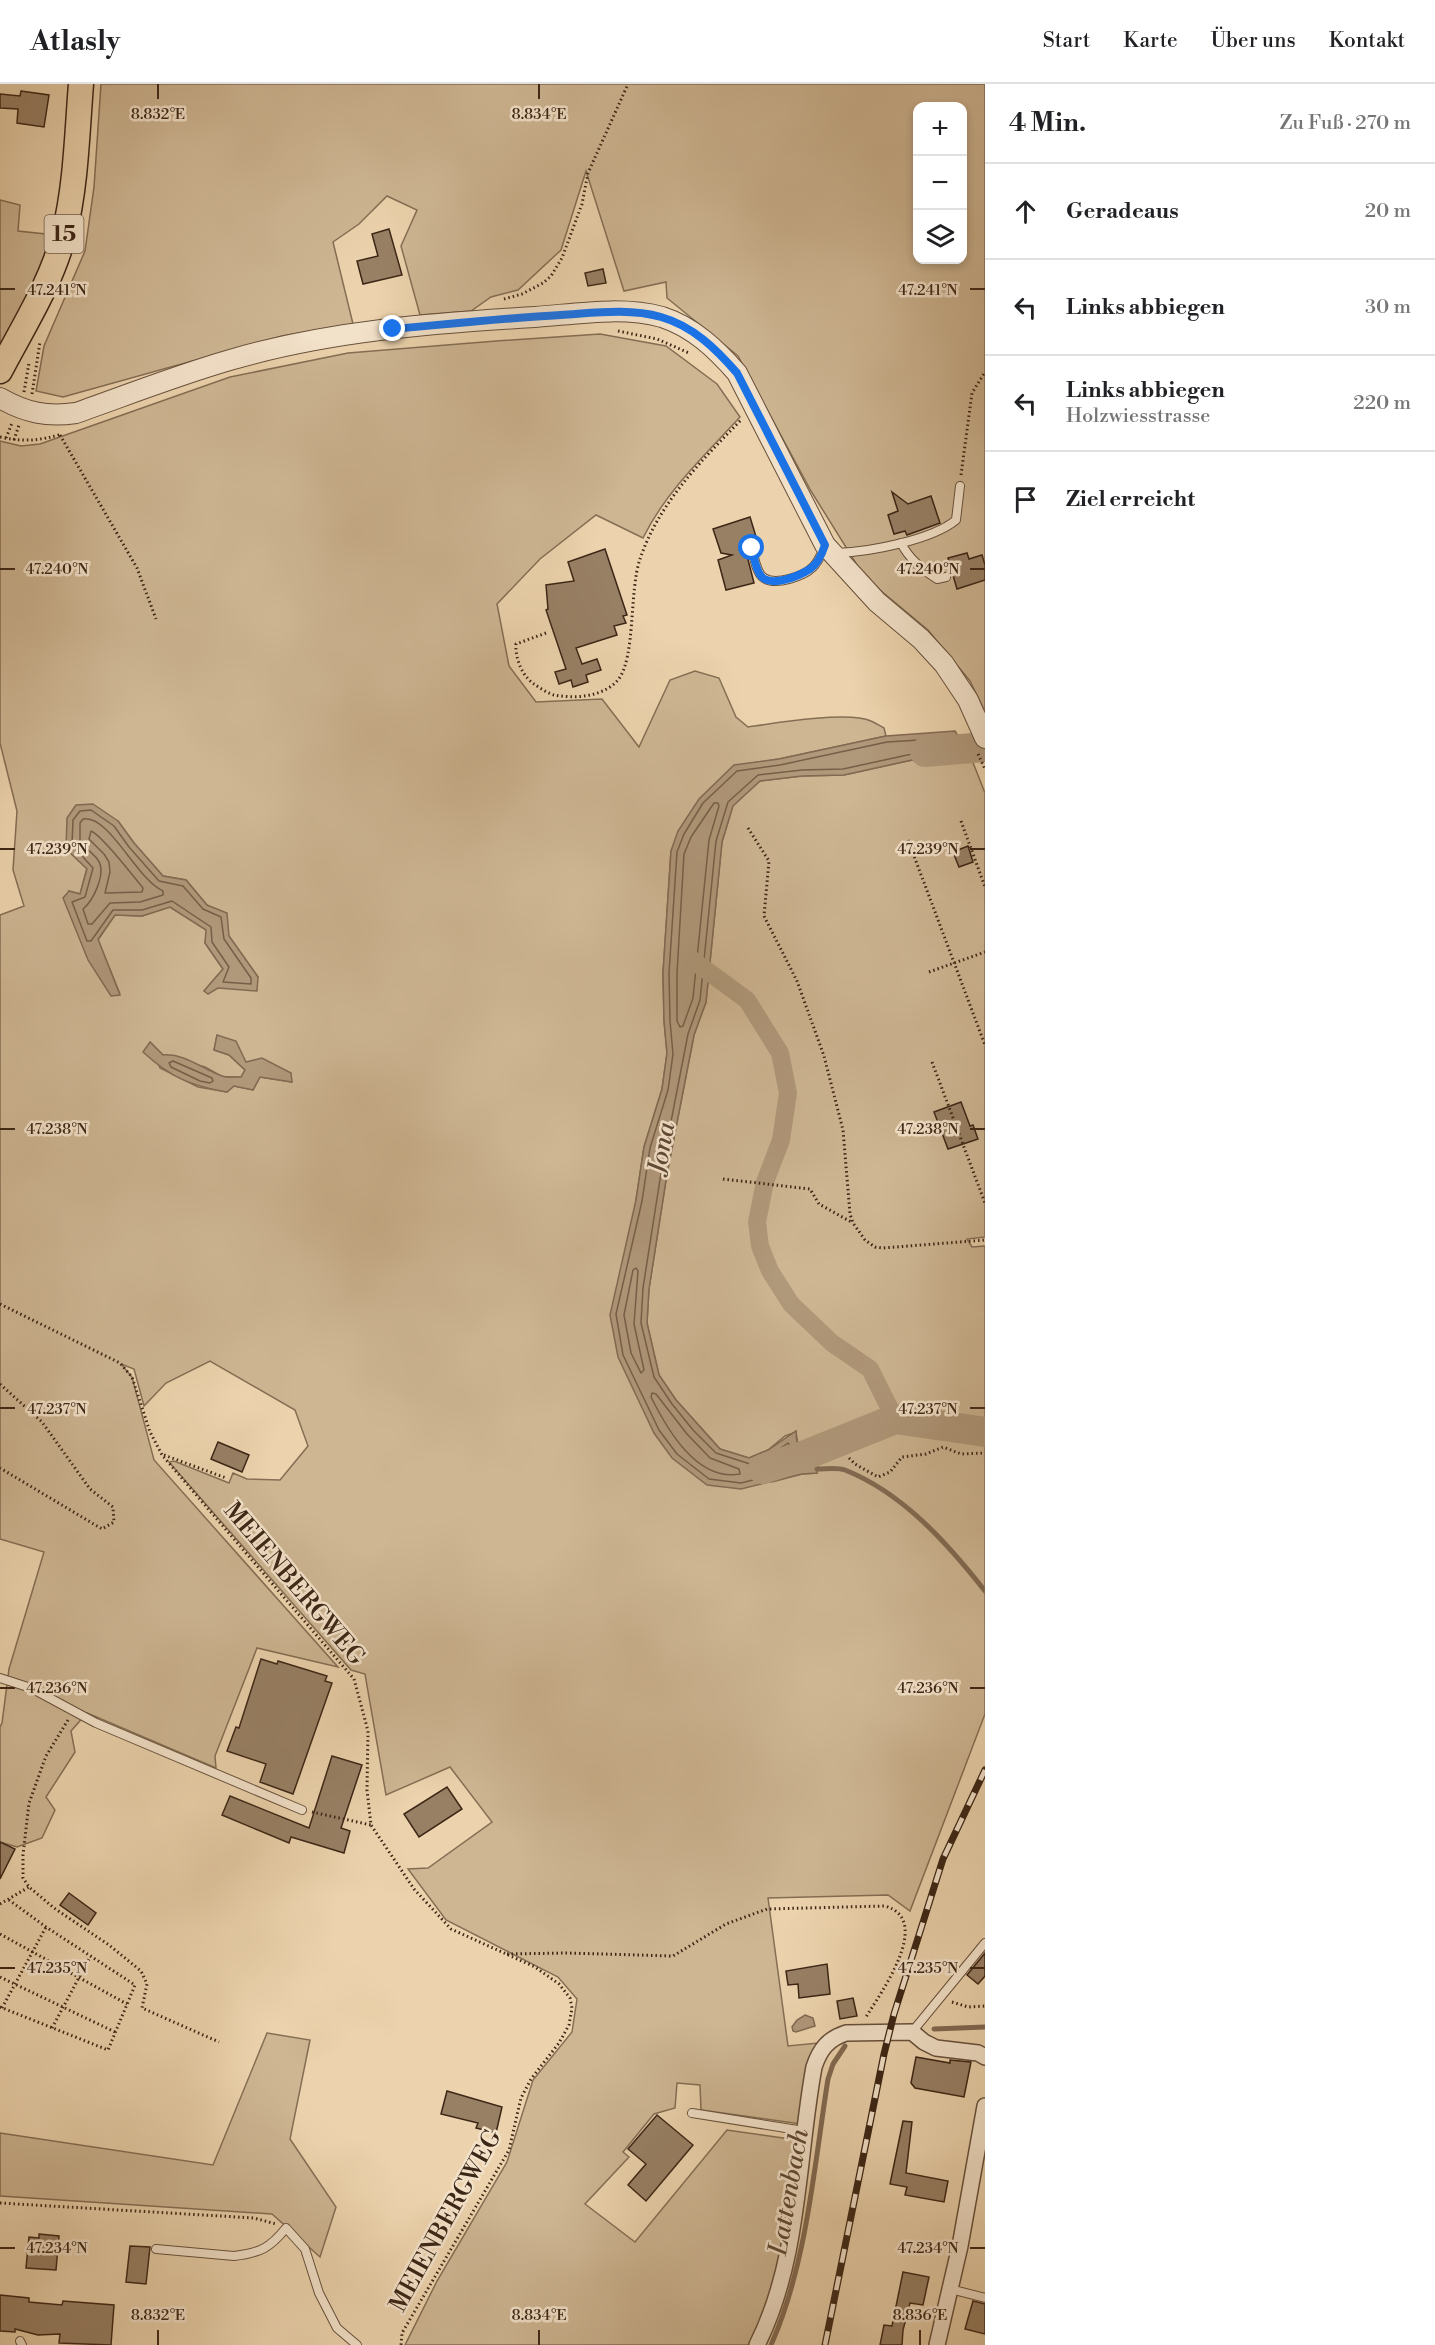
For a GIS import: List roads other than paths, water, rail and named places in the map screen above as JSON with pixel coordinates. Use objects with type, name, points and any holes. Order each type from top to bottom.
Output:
[{"type":"main road","name":"15","points":[[0,371],[42,291],[64,236],[71,197],[81,84]]},
{"type":"street","points":[[0,398],[57,425],[76,413],[230,360],[307,342],[393,329],[493,319],[605,312],[635,312],[663,318],[693,332],[716,349],[737,373],[829,549],[877,602],[921,639],[944,664],[968,700],[985,738]]},
{"type":"street","points":[[757,2345],[771,2315],[781,2284],[792,2229],[814,2067],[825,2044],[837,2036],[857,2033],[912,2032],[936,2048],[978,2053],[985,2057]]},
{"type":"street","points":[[937,2345],[985,2106]]},
{"type":"lane","points":[[752,548],[759,573],[763,578],[773,581],[793,577],[811,569],[829,549],[859,552],[901,543],[947,527],[956,520],[960,486]]},
{"type":"lane","points":[[901,543],[908,556],[919,567],[937,579],[946,577]]},
{"type":"lane","points":[[0,1678],[31,1688],[96,1724],[302,1810]]},
{"type":"lane","points":[[912,2032],[985,1943]]},
{"type":"lane","points":[[692,2113],[804,2131]]},
{"type":"lane","points":[[156,2249],[234,2256],[247,2254],[272,2246],[286,2228],[305,2249],[319,2293],[337,2328],[357,2345]]},
{"type":"lane","points":[[950,2289],[985,2298]]},
{"type":"water","points":[[955,731],[972,760],[912,760],[844,775],[802,776],[760,781],[733,806],[722,842],[706,1002],[694,1035],[667,1174],[649,1289],[647,1323],[659,1375],[676,1400],[720,1449],[749,1458],[768,1450],[796,1431],[797,1443],[801,1452],[818,1466],[817,1473],[802,1474],[741,1489],[707,1485],[672,1458],[654,1433],[618,1357],[610,1315],[636,1200],[644,1147],[662,1089],[667,1053],[663,973],[671,851],[678,831],[699,799],[734,765],[779,759],[886,736]]},
{"type":"water","points":[[93,804],[118,821],[163,876],[186,880],[207,905],[227,913],[229,936],[258,977],[257,991],[218,988],[208,994],[204,991],[223,969],[205,943],[206,930],[170,907],[142,916],[115,915],[98,939],[120,995],[111,996],[88,960],[63,898],[69,891],[80,894],[87,869],[66,849],[67,818],[76,805]]},
{"type":"water","points":[[217,1035],[236,1041],[246,1062],[262,1058],[291,1073],[292,1082],[260,1077],[253,1090],[234,1086],[227,1092],[214,1090],[172,1074],[143,1052],[150,1042],[163,1055],[179,1056],[224,1077],[241,1077],[245,1070],[229,1055],[214,1050]]},
{"type":"water","points":[[805,2015],[813,2018],[815,2026],[793,2031],[792,2027],[797,2020]]},
{"type":"waterway","name":"Jona","points":[[925,752],[985,747]]},
{"type":"waterway","points":[[691,959],[747,1000],[780,1053],[788,1093],[781,1140],[765,1182],[757,1222],[760,1246],[770,1271],[791,1304],[832,1343],[870,1369],[895,1419]]},
{"type":"waterway","name":"Jona","points":[[763,1469],[803,1456],[895,1419],[985,1432]]},
{"type":"waterway","points":[[817,1469],[845,1470],[886,1492],[940,1538],[985,1591]]},
{"type":"waterway","points":[[934,2029],[985,2027]]},
{"type":"waterway","name":"Lattenbach","points":[[771,2345],[793,2282],[801,2248],[828,2079],[833,2064],[845,2046]]},
{"type":"railway","points":[[825,2345],[894,2014],[943,1859],[985,1770]]}]
